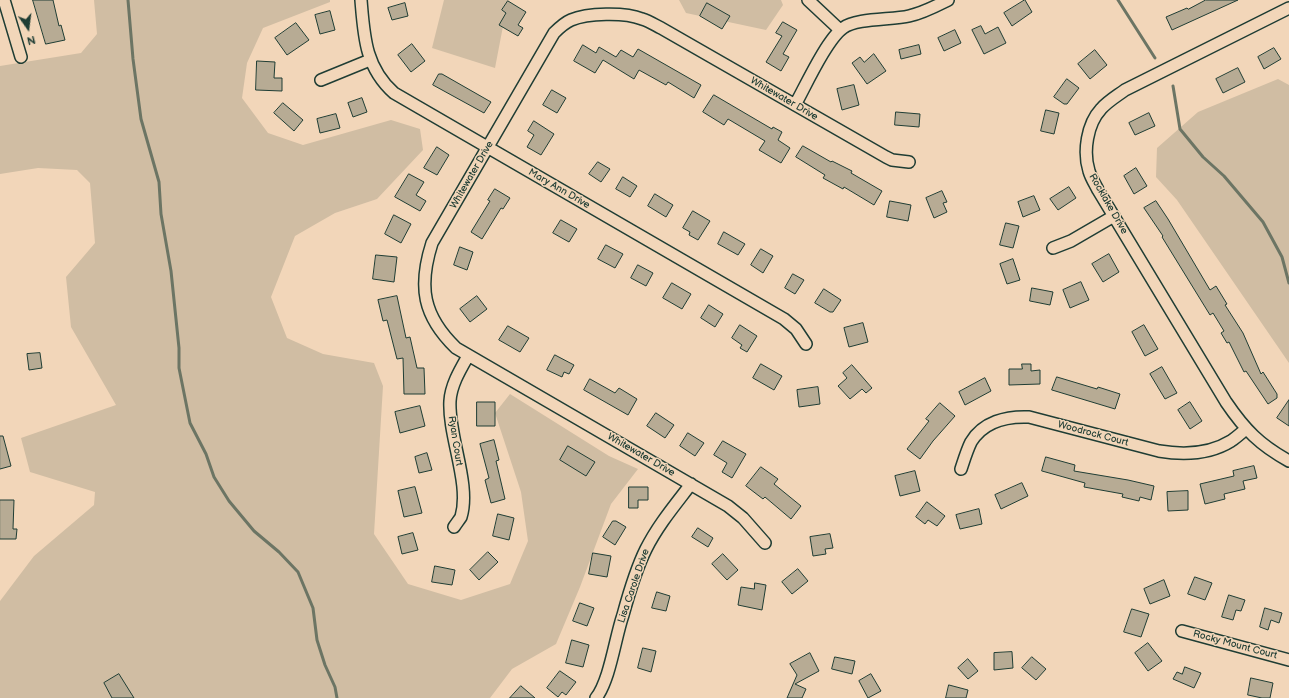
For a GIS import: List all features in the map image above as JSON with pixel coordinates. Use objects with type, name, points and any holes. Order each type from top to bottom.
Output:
[{"type":"street","points":[[4,0],[21,57]]},
{"type":"street","name":"Mary Ann Drive","points":[[361,0],[364,37],[370,60],[379,76],[394,93],[784,318],[796,329],[806,344]]},
{"type":"street","points":[[808,0],[840,30]]},
{"type":"street","points":[[795,105],[824,53],[840,30],[849,24],[858,22],[908,17],[921,13],[948,0]]},
{"type":"street","name":"Rocklake Drive","points":[[1289,8],[1125,90],[1108,102],[1100,110],[1090,130],[1086,156],[1092,179],[1226,402],[1246,429],[1263,445],[1289,462]]},
{"type":"street","name":"Whitewater Drive","points":[[765,543],[744,518],[728,506],[456,348],[438,328],[431,314],[425,296],[424,277],[426,261],[432,243],[554,33],[561,26],[571,20],[588,16],[628,15],[641,18],[886,157],[892,160],[909,162]]},
{"type":"street","points":[[322,80],[370,60]]},
{"type":"street","points":[[1053,248],[1071,241],[1114,216]]},
{"type":"street","name":"Ryan Court","points":[[454,527],[460,517],[463,490],[451,417],[450,402],[451,394],[458,374],[468,356]]},
{"type":"street","name":"Woodrock Court","points":[[961,469],[972,442],[980,431],[995,421],[1016,416],[1029,417],[1159,451],[1172,453],[1199,452],[1214,448],[1231,441],[1246,429]]},
{"type":"street","name":"Lisa Carole Drive","points":[[596,698],[605,680],[622,616],[640,561],[661,523],[691,484]]},
{"type":"street","name":"Rocky Mount Court","points":[[1182,631],[1289,660]]},
{"type":"shaded area","points":[[94,0],[330,0],[330,2],[263,28],[247,63],[242,98],[268,133],[303,145],[391,120],[420,129],[423,150],[377,199],[335,213],[295,236],[271,297],[287,338],[323,354],[374,363],[383,386],[374,534],[408,584],[461,600],[510,584],[528,541],[521,492],[495,413],[510,394],[609,456],[638,469],[611,504],[580,587],[556,644],[512,669],[490,698],[0,698],[0,601],[34,556],[94,505],[95,492],[30,472],[21,438],[116,405],[71,327],[66,277],[95,243],[90,183],[77,170],[38,168],[0,174],[0,66],[81,53],[97,34]]},
{"type":"shaded area","points":[[444,0],[508,0],[495,68],[432,48]]},
{"type":"shaded area","points":[[679,0],[781,0],[783,5],[766,30],[686,13]]},
{"type":"shaded area","points":[[1278,79],[1289,85],[1289,363],[1177,200],[1156,177],[1157,148],[1198,112]]},
{"type":"building","points":[[33,0],[53,0],[59,26],[61,25],[65,40],[46,44]]},
{"type":"building","points":[[1025,0],[1032,12],[1012,26],[1004,13]]},
{"type":"building","points":[[1206,0],[1238,0],[1172,30],[1166,17],[1187,8],[1188,9]]},
{"type":"building","points":[[508,1],[526,12],[518,25],[523,28],[518,36],[499,25],[506,13],[502,10]]},
{"type":"building","points":[[405,3],[408,16],[392,20],[388,8]]},
{"type":"building","points":[[707,3],[730,16],[722,29],[700,16]]},
{"type":"building","points":[[330,11],[335,30],[320,34],[315,15]]},
{"type":"building","points":[[783,22],[797,30],[783,54],[789,57],[781,71],[766,62],[782,36],[776,33]]},
{"type":"building","points":[[296,23],[309,40],[287,55],[275,38]]},
{"type":"building","points":[[981,26],[985,34],[998,27],[1006,43],[984,54],[972,30]]},
{"type":"building","points":[[955,30],[961,43],[944,51],[938,38]]},
{"type":"building","points":[[412,44],[425,61],[411,72],[398,55]]},
{"type":"building","points":[[583,45],[596,53],[599,47],[616,57],[621,50],[633,57],[638,49],[701,85],[694,98],[668,82],[666,85],[639,70],[634,79],[603,60],[595,73],[574,61]]},
{"type":"building","points":[[919,45],[921,54],[901,59],[899,50]]},
{"type":"building","points":[[1274,48],[1281,59],[1264,69],[1258,57]]},
{"type":"building","points":[[1095,50],[1107,65],[1090,79],[1078,64]]},
{"type":"building","points":[[874,54],[886,71],[867,84],[852,63],[860,57],[864,62]]},
{"type":"building","points":[[257,61],[275,62],[274,78],[282,78],[282,91],[256,90]]},
{"type":"building","points":[[1238,68],[1245,82],[1223,93],[1216,79]]},
{"type":"building","points":[[439,74],[442,74],[491,102],[484,113],[433,85]]},
{"type":"building","points":[[1067,79],[1079,88],[1067,104],[1064,104],[1054,97]]},
{"type":"building","points":[[854,85],[859,105],[842,110],[837,89]]},
{"type":"building","points":[[552,90],[566,98],[557,113],[543,105]]},
{"type":"building","points":[[714,95],[772,129],[773,127],[782,132],[778,140],[790,148],[781,163],[759,150],[765,141],[728,119],[724,125],[703,112]]},
{"type":"building","points":[[362,98],[367,112],[353,117],[348,103]]},
{"type":"building","points":[[283,103],[303,120],[294,131],[274,113]]},
{"type":"building","points":[[1046,110],[1059,113],[1054,134],[1041,131]]},
{"type":"building","points":[[896,112],[920,114],[919,127],[895,125]]},
{"type":"building","points":[[1149,113],[1155,126],[1135,135],[1129,123]]},
{"type":"building","points":[[336,114],[340,128],[320,133],[317,119]]},
{"type":"building","points":[[534,121],[554,134],[541,155],[527,147],[534,135],[528,131]]},
{"type":"building","points":[[803,146],[831,162],[832,161],[852,171],[851,173],[882,191],[874,205],[844,187],[843,189],[823,178],[825,175],[796,157]]},
{"type":"building","points":[[437,147],[449,155],[437,175],[424,168]]},
{"type":"building","points":[[598,162],[610,169],[601,182],[589,174]]},
{"type":"building","points":[[1136,168],[1147,186],[1134,194],[1124,176]]},
{"type":"building","points":[[409,174],[424,182],[416,195],[426,201],[420,211],[395,197]]},
{"type":"building","points":[[623,177],[637,186],[630,197],[616,189]]},
{"type":"building","points":[[1069,187],[1076,198],[1058,210],[1050,199]]},
{"type":"building","points":[[495,189],[510,198],[503,209],[501,208],[482,239],[471,232],[490,201],[488,200]]},
{"type":"building","points":[[942,191],[947,202],[943,203],[947,212],[934,218],[926,198]]},
{"type":"building","points":[[655,194],[673,205],[666,217],[648,206]]},
{"type":"building","points":[[1034,196],[1040,210],[1023,217],[1018,202]]},
{"type":"building","points":[[890,201],[911,205],[908,221],[887,217]]},
{"type":"building","points":[[1156,201],[1210,290],[1216,286],[1227,304],[1225,305],[1243,333],[1261,374],[1263,372],[1277,394],[1277,398],[1268,404],[1246,371],[1244,372],[1229,342],[1227,343],[1221,333],[1224,331],[1213,313],[1210,315],[1162,237],[1163,236],[1144,208]]},
{"type":"building","points":[[693,211],[710,221],[698,240],[689,235],[690,232],[683,228]]},
{"type":"building","points":[[394,215],[411,224],[401,243],[385,234]]},
{"type":"building","points":[[561,220],[577,229],[569,242],[553,233]]},
{"type":"building","points":[[1006,223],[1019,226],[1013,248],[1000,245]]},
{"type":"building","points":[[724,232],[745,244],[738,255],[718,244]]},
{"type":"building","points":[[606,245],[623,254],[615,268],[598,259]]},
{"type":"building","points":[[460,247],[473,252],[467,270],[454,265]]},
{"type":"building","points":[[761,249],[773,256],[763,273],[751,265]]},
{"type":"building","points":[[1109,254],[1119,272],[1103,282],[1092,264]]},
{"type":"building","points":[[376,255],[397,257],[394,282],[373,279]]},
{"type":"building","points":[[1013,259],[1020,280],[1007,284],[1000,264]]},
{"type":"building","points":[[638,265],[653,273],[646,286],[631,278]]},
{"type":"building","points":[[793,274],[804,280],[795,294],[785,288]]},
{"type":"building","points":[[1081,282],[1089,300],[1070,308],[1063,290]]},
{"type":"building","points":[[672,283],[691,294],[682,309],[663,298]]},
{"type":"building","points":[[1032,288],[1053,292],[1050,305],[1030,301]]},
{"type":"building","points":[[824,289],[841,300],[833,312],[830,312],[815,303]]},
{"type":"building","points":[[397,296],[406,338],[410,337],[417,368],[424,368],[425,394],[404,394],[403,358],[397,359],[387,320],[383,321],[378,300]]},
{"type":"building","points":[[477,296],[487,309],[470,322],[460,309]]},
{"type":"building","points":[[709,305],[723,314],[715,327],[701,318]]},
{"type":"building","points":[[863,323],[868,342],[849,347],[844,328]]},
{"type":"building","points":[[740,325],[757,336],[747,352],[740,348],[742,345],[732,338]]},
{"type":"building","points":[[1144,325],[1158,349],[1145,356],[1132,332]]},
{"type":"building","points":[[508,326],[529,338],[520,352],[499,340]]},
{"type":"building","points":[[40,353],[42,368],[29,370],[27,354]]},
{"type":"building","points":[[555,355],[574,365],[569,374],[564,372],[562,377],[547,370]]},
{"type":"building","points":[[761,364],[782,376],[774,390],[753,378]]},
{"type":"building","points":[[1022,364],[1031,364],[1031,371],[1040,370],[1040,384],[1009,385],[1009,369],[1022,369]]},
{"type":"building","points":[[852,365],[872,388],[866,393],[862,389],[850,399],[838,386],[847,378],[843,373]]},
{"type":"building","points":[[1162,367],[1177,393],[1165,399],[1150,374]]},
{"type":"building","points":[[1057,377],[1120,394],[1115,409],[1052,390]]},
{"type":"building","points":[[985,378],[991,391],[965,405],[959,392]]},
{"type":"building","points":[[590,379],[615,393],[619,388],[637,399],[628,415],[584,390]]},
{"type":"building","points":[[818,387],[820,404],[799,407],[797,390]]},
{"type":"building","points":[[1289,400],[1289,426],[1277,418]]},
{"type":"building","points":[[477,402],[495,402],[495,426],[477,426]]},
{"type":"building","points":[[1190,402],[1202,421],[1190,429],[1178,410]]},
{"type":"building","points":[[940,403],[955,416],[933,441],[920,459],[907,449],[929,421],[926,419]]},
{"type":"building","points":[[420,406],[425,426],[400,433],[395,412]]},
{"type":"building","points":[[656,413],[674,425],[665,438],[647,426]]},
{"type":"building","points":[[688,433],[704,443],[695,456],[680,446]]},
{"type":"building","points":[[0,436],[3,436],[11,466],[0,469]]},
{"type":"building","points":[[494,440],[499,460],[496,461],[505,499],[491,503],[485,480],[489,478],[480,444]]},
{"type":"building","points":[[723,441],[746,454],[732,478],[722,472],[727,463],[714,455]]},
{"type":"building","points":[[568,446],[595,462],[586,476],[560,460]]},
{"type":"building","points":[[427,453],[432,470],[419,473],[415,457]]},
{"type":"building","points":[[1046,457],[1075,465],[1074,471],[1154,486],[1151,500],[1140,497],[1139,501],[1122,497],[1123,494],[1084,487],[1085,483],[1042,471]]},
{"type":"building","points":[[1254,466],[1257,478],[1243,481],[1245,489],[1224,494],[1225,499],[1205,504],[1200,484],[1234,476],[1233,471]]},
{"type":"building","points":[[761,467],[778,479],[774,484],[801,506],[791,519],[765,497],[763,499],[746,486]]},
{"type":"building","points":[[915,471],[920,491],[900,496],[895,476]]},
{"type":"building","points":[[1022,483],[1028,496],[1001,509],[995,495]]},
{"type":"building","points":[[415,487],[422,513],[404,517],[398,491]]},
{"type":"building","points":[[629,487],[648,487],[648,500],[638,500],[638,508],[629,508]]},
{"type":"building","points":[[1188,491],[1188,510],[1168,511],[1167,492]]},
{"type":"building","points":[[0,500],[14,500],[13,529],[17,529],[16,539],[0,539]]},
{"type":"building","points":[[927,502],[945,516],[937,526],[928,520],[925,524],[916,517]]},
{"type":"building","points":[[979,509],[982,524],[960,529],[956,515]]},
{"type":"building","points":[[498,514],[514,518],[509,540],[493,536]]},
{"type":"building","points":[[613,521],[616,521],[626,527],[615,545],[603,537]]},
{"type":"building","points":[[698,528],[713,538],[708,547],[692,537]]},
{"type":"building","points":[[413,533],[418,550],[402,554],[398,537]]},
{"type":"building","points":[[830,534],[833,548],[825,549],[826,554],[813,556],[810,537]]},
{"type":"building","points":[[488,552],[498,562],[479,580],[470,570]]},
{"type":"building","points":[[593,553],[611,556],[607,577],[589,574]]},
{"type":"building","points":[[723,554],[738,570],[727,580],[712,564]]},
{"type":"building","points":[[435,566],[455,570],[452,585],[432,582]]},
{"type":"building","points":[[798,569],[808,581],[792,594],[782,582]]},
{"type":"building","points":[[1195,577],[1212,583],[1205,600],[1188,594]]},
{"type":"building","points":[[1164,580],[1170,596],[1150,604],[1144,589]]},
{"type":"building","points":[[755,583],[766,585],[762,610],[738,605],[741,587],[754,589]]},
{"type":"building","points":[[657,592],[670,596],[666,611],[652,608]]},
{"type":"building","points":[[1229,595],[1245,600],[1241,611],[1236,610],[1233,620],[1222,617]]},
{"type":"building","points":[[580,603],[594,608],[587,626],[573,621]]},
{"type":"building","points":[[1265,608],[1282,613],[1279,623],[1271,620],[1268,630],[1260,627]]},
{"type":"building","points":[[1132,609],[1149,614],[1141,637],[1124,632]]},
{"type":"building","points":[[572,640],[589,645],[583,667],[566,663]]},
{"type":"building","points":[[1148,643],[1162,661],[1148,671],[1135,653]]},
{"type":"building","points":[[643,648],[656,651],[651,672],[638,668]]},
{"type":"building","points":[[1012,652],[1013,668],[994,670],[994,653]]},
{"type":"building","points":[[810,653],[819,671],[795,684],[806,689],[802,698],[787,698],[797,675],[790,664]]},
{"type":"building","points":[[835,657],[855,661],[852,674],[832,669]]},
{"type":"building","points":[[1032,657],[1046,669],[1036,680],[1022,668]]},
{"type":"building","points":[[968,659],[978,671],[968,679],[958,668]]},
{"type":"building","points":[[1185,667],[1201,673],[1194,688],[1173,679],[1177,672],[1182,674]]},
{"type":"building","points":[[560,671],[576,682],[566,695],[562,692],[558,697],[547,688]]},
{"type":"building","points":[[119,674],[134,698],[112,698],[104,683]]},
{"type":"building","points":[[871,674],[881,691],[868,698],[859,681]]},
{"type":"building","points":[[1251,678],[1273,683],[1270,698],[1248,695]]},
{"type":"building","points":[[949,685],[968,690],[966,698],[946,698]]},
{"type":"building","points":[[521,686],[535,698],[510,698]]},
{"type":"waterway","points":[[128,0],[133,59],[141,119],[159,182],[161,214],[171,271],[179,348],[179,368],[190,423],[206,454],[214,477],[229,501],[254,531],[279,552],[298,572],[313,608],[317,640],[325,665],[335,687],[337,698]]},
{"type":"waterway","points":[[1118,0],[1155,58]]},
{"type":"waterway","points":[[1173,86],[1180,129],[1203,157],[1224,176],[1263,222],[1282,257],[1289,283]]}]
